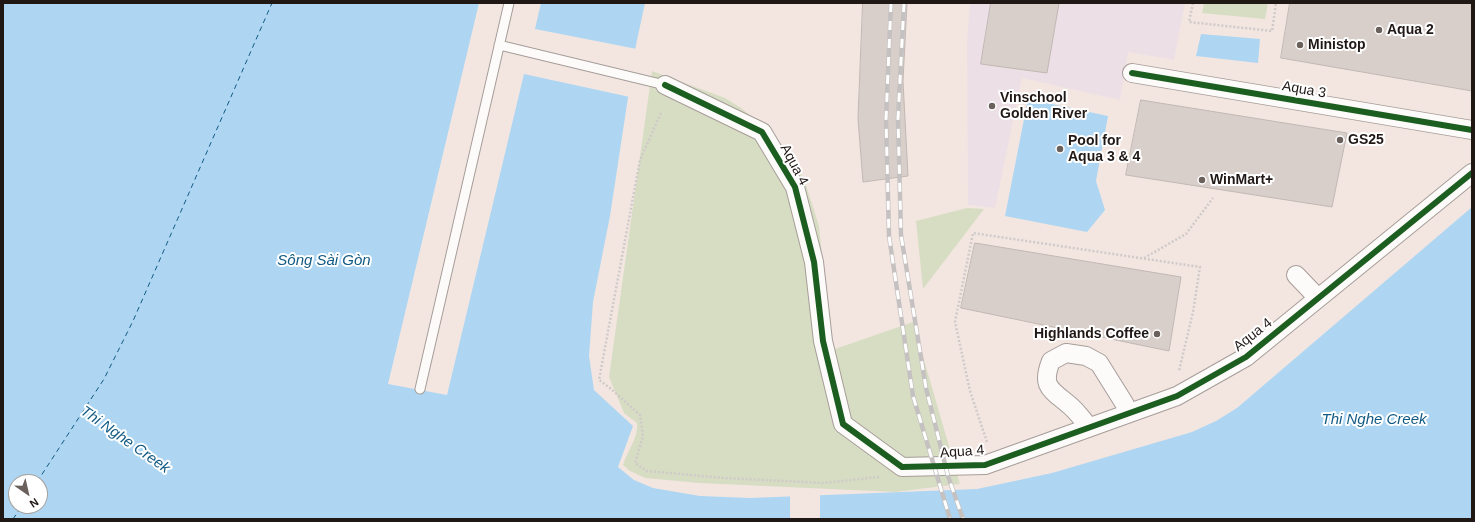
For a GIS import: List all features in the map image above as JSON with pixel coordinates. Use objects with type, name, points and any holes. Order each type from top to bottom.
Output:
[{"type":"street","name":"Aqua 3","points":[[1132,73],[1472,130]]},
{"type":"street","name":"Aqua 4","points":[[665,85],[762,132],[795,187],[814,262],[823,341],[843,424],[902,467],[985,465],[1177,396],[1246,357],[1472,172]]},
{"type":"street","points":[[1296,275],[1318,298]]},
{"type":"street","points":[[1088,427],[1069,404],[1056,395],[1048,385],[1046,372],[1051,361],[1066,353],[1086,356],[1099,363],[1129,413]]},
{"type":"lane","points":[[420,389],[509,3]]},
{"type":"lane","name":"Aqua 4","points":[[499,45],[665,85]]},
{"type":"path","points":[[1193,3],[1189,22],[1272,31],[1276,3]]},
{"type":"path","points":[[661,113],[640,160],[599,380],[640,415],[643,436],[635,463],[648,472],[824,484],[880,477]]},
{"type":"path","points":[[1144,259],[1186,234],[1213,198]]},
{"type":"path","points":[[989,449],[970,391],[954,322],[973,233],[1200,267],[1193,312],[1178,376]]},
{"type":"shaded area","name":"Vinschool Golden River","points":[[970,3],[1185,3],[1174,60],[1128,52],[1120,100],[1022,78],[995,208],[968,205],[967,44]]},
{"type":"green space","points":[[1204,3],[1268,3],[1265,19],[1202,13]]},
{"type":"green space","points":[[652,71],[725,98],[741,108],[761,124],[787,153],[804,179],[819,226],[832,350],[913,322],[960,484],[895,492],[699,483],[645,478],[630,471],[623,465],[635,439],[637,423],[624,413],[609,377]]},
{"type":"green space","points":[[967,208],[984,209],[923,289],[916,221]]},
{"type":"water","name":"Sông Sài Gòn","points":[[3,3],[645,3],[636,45],[610,216],[593,302],[589,356],[594,390],[633,426],[618,467],[634,480],[653,488],[700,496],[750,498],[977,489],[1052,473],[1192,432],[1216,421],[1237,408],[1472,207],[1472,519],[3,519]]},
{"type":"water","points":[[1201,34],[1260,39],[1258,63],[1196,56]]},
{"type":"water","name":"Pool for Aqua 3 & 4","points":[[1028,99],[1108,116],[1096,181],[1105,210],[1087,232],[1005,216]]},
{"type":"pier","points":[[479,3],[541,3],[535,29],[637,49],[630,97],[524,74],[447,395],[388,384]]},
{"type":"pier","points":[[820,493],[820,519],[790,519],[790,494]]},
{"type":"building","points":[[863,3],[907,3],[903,81],[908,176],[863,182],[858,119]]},
{"type":"building","name":"Vinschool Golden River","points":[[991,3],[1059,3],[1047,73],[981,64]]},
{"type":"building","name":"Aqua 2","points":[[1290,3],[1472,3],[1472,91],[1281,58]]},
{"type":"building","points":[[1141,100],[1347,133],[1332,207],[1126,175]]},
{"type":"building","points":[[975,243],[1181,277],[1169,351],[961,308]]},
{"type":"ferry route","points":[[42,474],[104,379],[133,321],[272,3]]},
{"type":"ferry route","points":[[13,519],[16,514]]},
{"type":"railway","points":[[891,3],[886,119],[889,236],[913,396],[950,519]]},
{"type":"railway","points":[[904,3],[898,119],[901,235],[926,388],[948,476],[963,519]]},
{"type":"cycle path","points":[[1132,73],[1472,130]]},
{"type":"cycle path","points":[[665,85],[762,132],[795,187],[814,262],[823,341],[843,424],[902,467],[985,465],[1177,396],[1246,357],[1472,173]]},
{"type":"place","name":"Aqua 2","points":[[1379,30]]},
{"type":"place","name":"Ministop","points":[[1300,45]]},
{"type":"place","name":"Vinschool Golden River","points":[[992,106]]},
{"type":"place","name":"GS25","points":[[1340,140]]},
{"type":"place","name":"Pool for Aqua 3 & 4","points":[[1060,149]]},
{"type":"place","name":"WinMart+","points":[[1202,180]]},
{"type":"place","name":"Highlands Coffee","points":[[1157,334]]},
{"type":"water label","name":"Thi Nghe Creek","points":[[1374,420]]},
{"type":"water label","name":"Thi Nghe Creek","points":[[125,440]]}]
